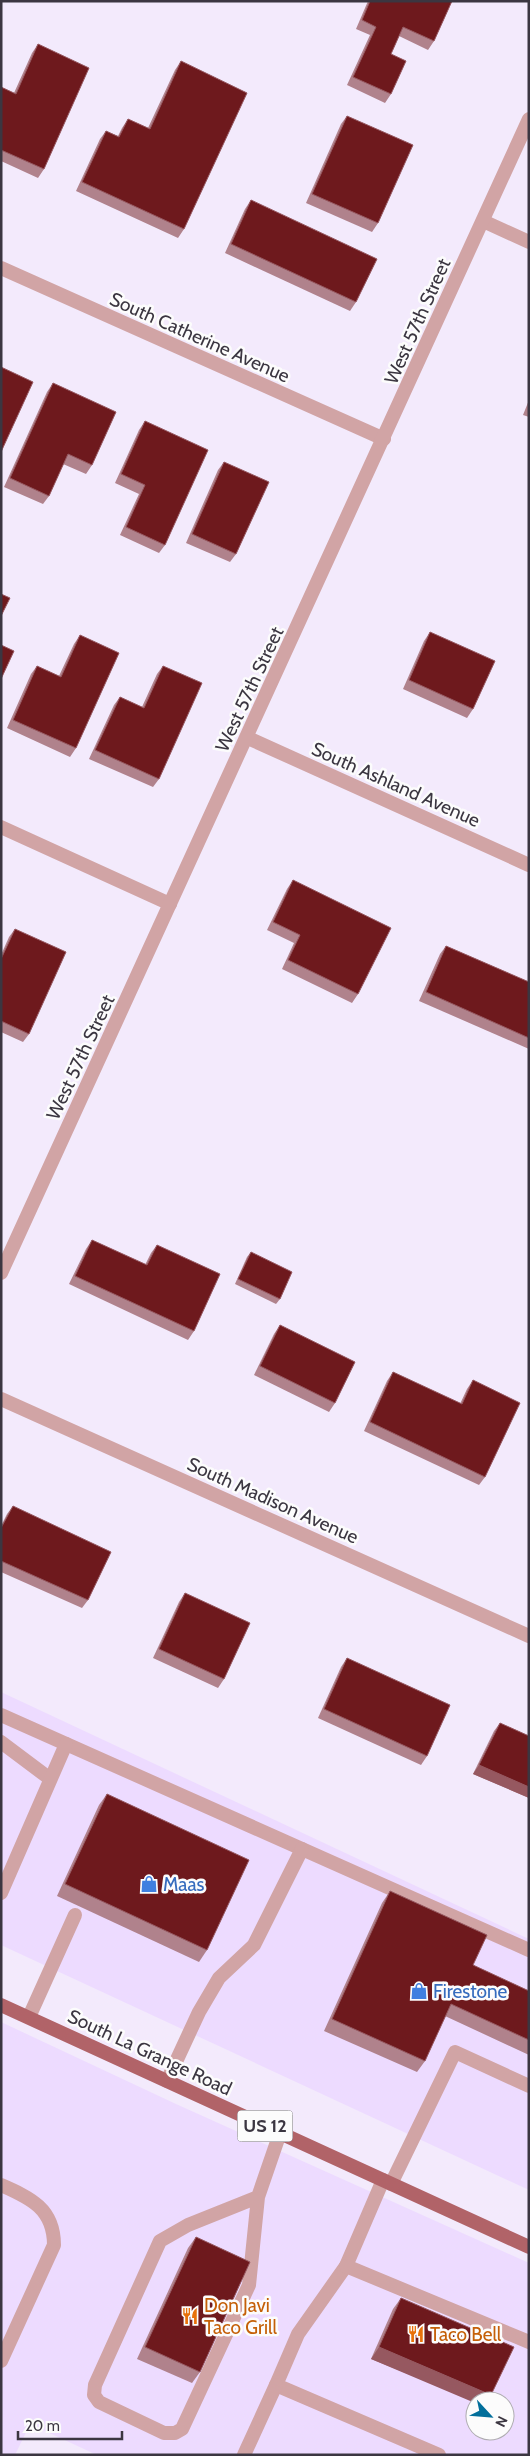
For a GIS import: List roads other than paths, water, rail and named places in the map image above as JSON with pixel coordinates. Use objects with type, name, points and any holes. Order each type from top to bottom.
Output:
[{"type":"main road","name":"South La Grange Road","points":[[1,2004],[529,2247]]},
{"type":"street","name":"West 57th Street","points":[[1,1274],[248,738],[529,119]]},
{"type":"street","points":[[483,221],[529,242]]},
{"type":"street","name":"South Catherine Avenue","points":[[1,268],[384,439]]},
{"type":"street","name":"South Ashland Avenue","points":[[248,738],[529,865]]},
{"type":"street","points":[[1,827],[170,904]]},
{"type":"street","name":"South Madison Avenue","points":[[1,1399],[529,1636]]},
{"type":"street","points":[[1,1715],[529,1950]]},
{"type":"street","points":[[1,1742],[49,1778]]},
{"type":"street","points":[[1,1893],[49,1778],[66,1744]]},
{"type":"street","points":[[167,2081],[199,2012],[220,1978],[254,1945],[302,1849]]},
{"type":"street","points":[[29,2018],[75,1915]]},
{"type":"street","points":[[244,2455],[298,2334],[346,2266],[387,2182],[455,2052],[529,2086]]},
{"type":"street","points":[[258,2197],[188,2225],[160,2241],[94,2385],[94,2395],[99,2402],[164,2434],[175,2433],[182,2429],[249,2285],[258,2197],[280,2133]]},
{"type":"street","points":[[1,2185],[29,2197],[43,2210],[54,2230],[54,2245],[1,2361]]},
{"type":"street","points":[[346,2266],[529,2342]]},
{"type":"street","points":[[276,2385],[439,2455]]},
{"type":"place","name":"Maas","points":[[149,1884]]},
{"type":"place","name":"Firestone","points":[[419,1991]]},
{"type":"place","name":"Don Javi Taco Grill","points":[[190,2316]]},
{"type":"place","name":"Taco Bell","points":[[416,2334]]}]
